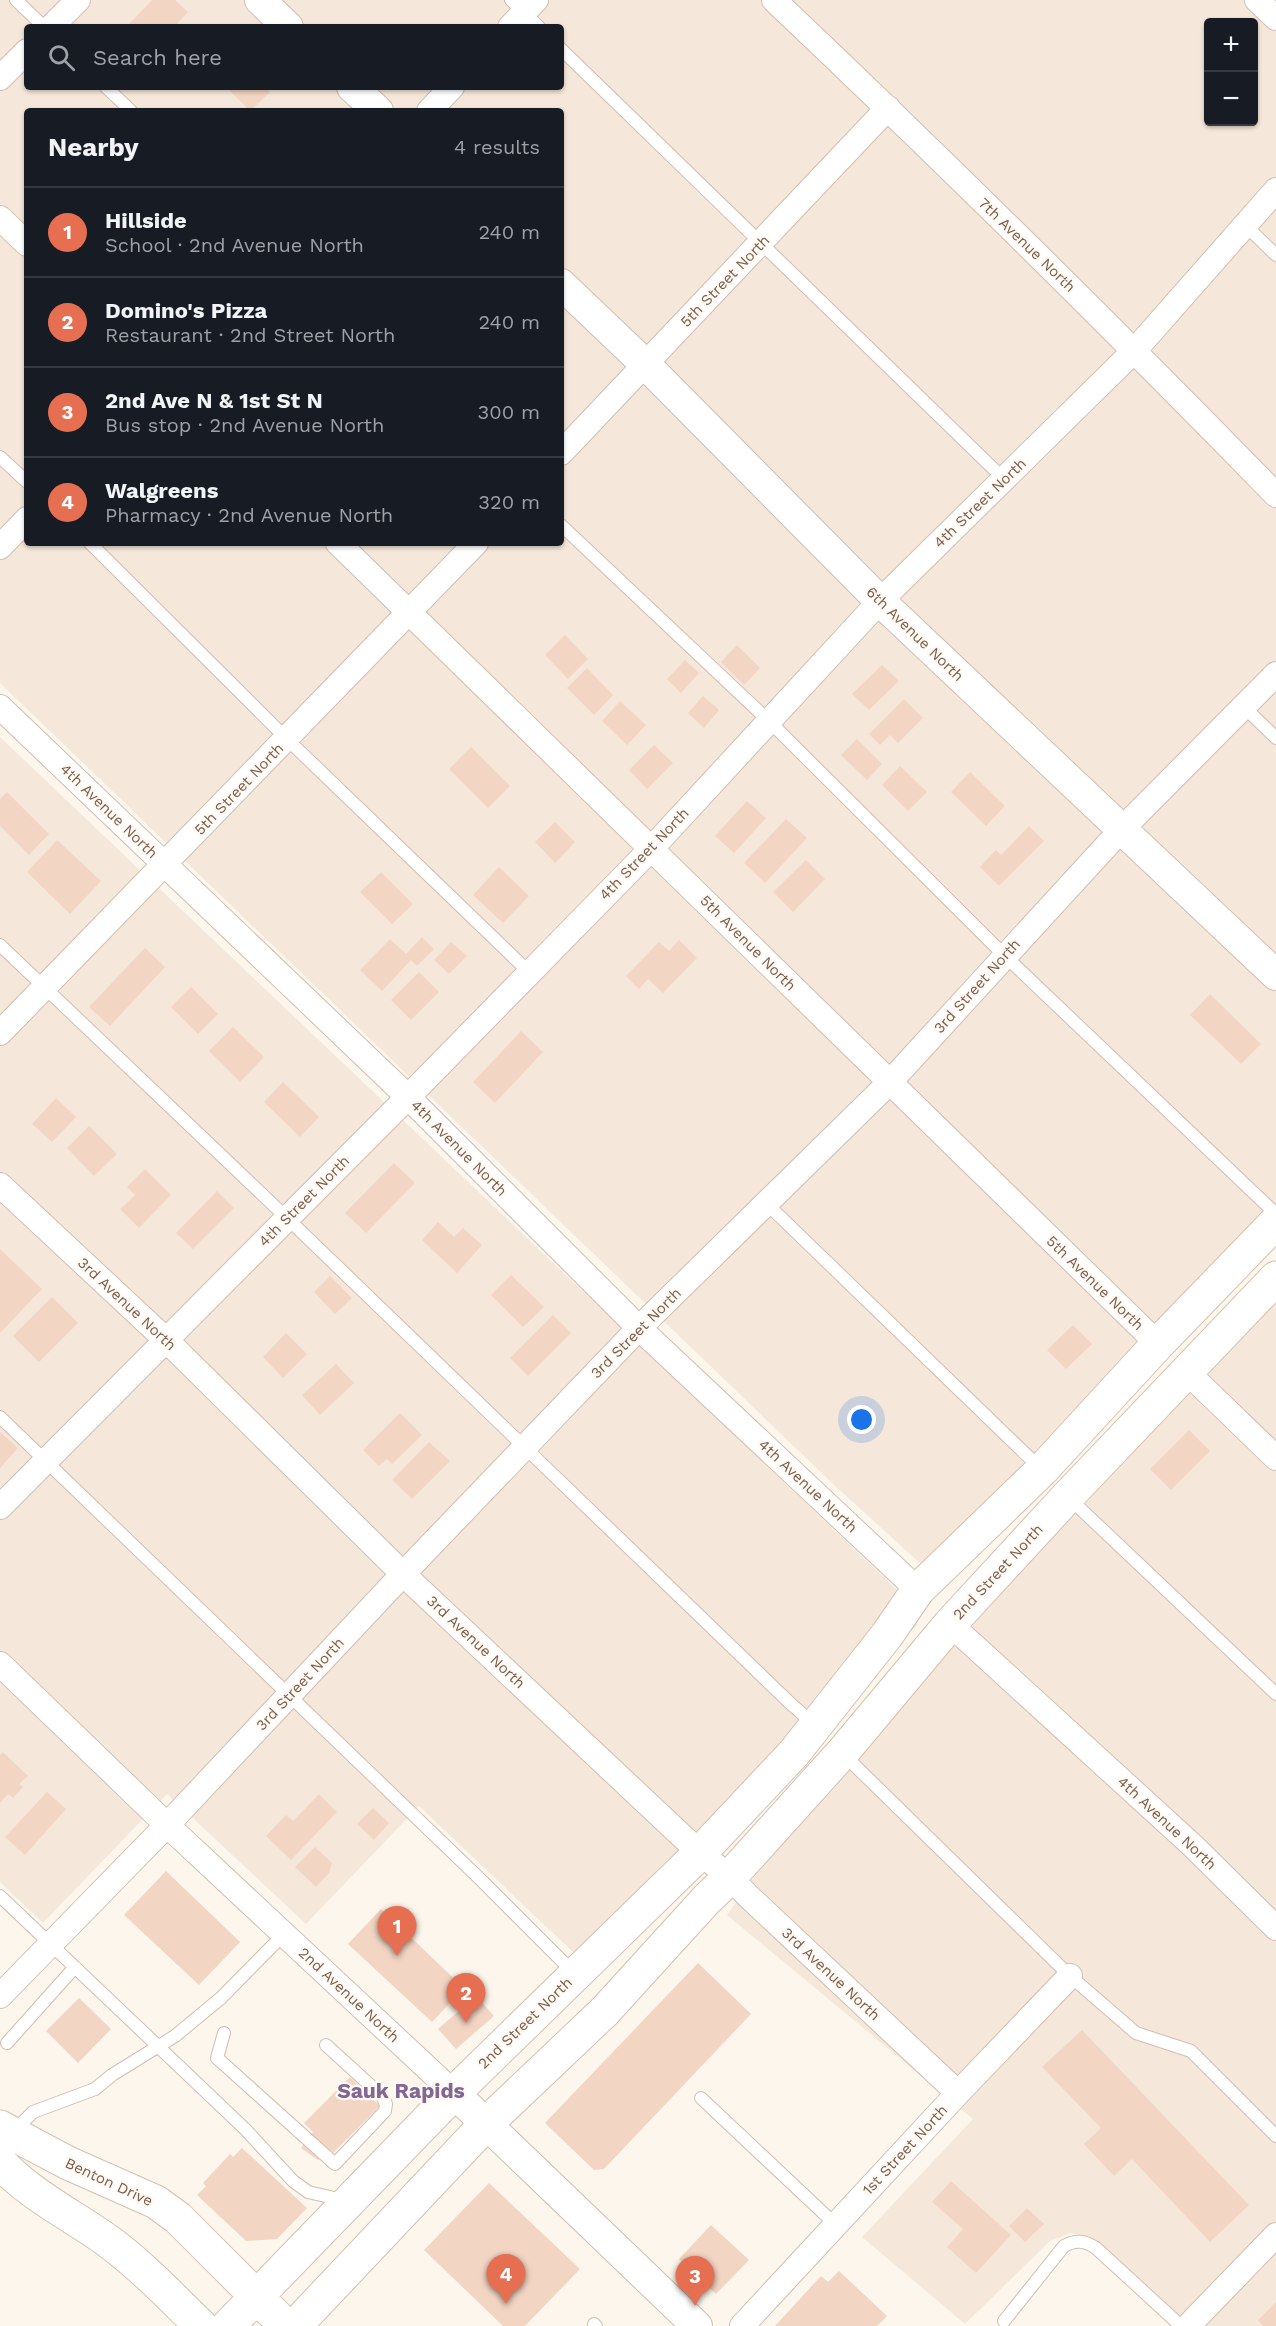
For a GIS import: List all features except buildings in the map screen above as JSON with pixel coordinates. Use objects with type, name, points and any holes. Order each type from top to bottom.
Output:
[{"type":"main road","name":"2nd Street North","points":[[228,2326],[454,2093],[700,1853],[794,1753],[887,1635],[918,1590],[1042,1470],[1158,1344],[1276,1222]]},
{"type":"main road","name":"2nd Street North","points":[[295,2326],[486,2124],[605,2011],[842,1753],[950,1624],[1068,1496],[1276,1278]]},
{"type":"main road","name":"Benton Drive","points":[[4,2141],[156,2202],[178,2218],[286,2326]]},
{"type":"main road","points":[[4,2141],[14,2178],[64,2214],[107,2240],[135,2262],[201,2326]]},
{"type":"street","points":[[54,24],[78,0]]},
{"type":"street","points":[[260,0],[285,24]]},
{"type":"street","name":"7th Avenue North","points":[[774,0],[888,108],[1135,350],[1276,495]]},
{"type":"street","points":[[1257,0],[1276,18]]},
{"type":"street","points":[[0,78],[24,54]]},
{"type":"street","points":[[355,90],[375,108]]},
{"type":"street","points":[[432,108],[449,90]]},
{"type":"street","name":"5th Street North","points":[[564,450],[888,108]]},
{"type":"street","name":"4th Street North","points":[[0,1507],[652,848],[880,601],[1135,350],[1276,190]]},
{"type":"street","points":[[0,218],[24,241]]},
{"type":"street","name":"6th Avenue North","points":[[564,287],[645,364],[880,601],[1276,975]]},
{"type":"street","points":[[0,548],[24,522]]},
{"type":"street","name":"5th Avenue North","points":[[341,546],[1158,1344]]},
{"type":"street","name":"5th Street North","points":[[0,1033],[473,546]]},
{"type":"street","name":"3rd Street North","points":[[0,1996],[167,1825],[639,1328],[890,1082],[1121,830],[1276,674]]},
{"type":"street","name":"4th Avenue North","points":[[0,706],[408,1097],[639,1328],[918,1590]]},
{"type":"street","name":"3rd Avenue North","points":[[0,1185],[165,1339],[403,1574],[700,1853],[730,1877],[958,2093]]},
{"type":"street","points":[[1187,1372],[1276,1458]]},
{"type":"street","name":"4th Avenue North","points":[[950,1624],[1193,1846],[1276,1928]]},
{"type":"street","name":"2nd Avenue North","points":[[0,1664],[697,2326]]},
{"type":"street","name":"1st Street North","points":[[742,2326],[1070,1976]]},
{"type":"street","points":[[1193,2323],[1276,2235]]},
{"type":"lane","points":[[16,0],[41,24]]},
{"type":"lane","points":[[564,52],[1004,479]]},
{"type":"lane","points":[[109,90],[128,108]]},
{"type":"lane","points":[[1245,225],[1276,255]]},
{"type":"lane","points":[[0,457],[24,479]]},
{"type":"lane","points":[[564,528],[769,721],[1004,955],[1276,1214]]},
{"type":"lane","points":[[93,546],[287,739],[530,973]]},
{"type":"lane","points":[[1243,705],[1276,738]]},
{"type":"lane","points":[[0,945],[792,1705],[815,1724]]},
{"type":"lane","points":[[766,1203],[1042,1470]]},
{"type":"lane","points":[[0,1417],[575,1974]]},
{"type":"lane","points":[[1068,1496],[1276,1694]]},
{"type":"lane","points":[[842,1753],[1070,1976],[1136,2033],[1191,2051],[1276,2136]]},
{"type":"lane","points":[[0,1896],[245,2129],[293,2181],[308,2192],[334,2199],[350,2200]]},
{"type":"lane","points":[[4,2141],[33,2112],[95,2089],[112,2075],[194,2023],[284,1934]]},
{"type":"lane","points":[[7,2043],[75,1967]]},
{"type":"lane","points":[[224,2033],[217,2058],[335,2164],[385,2110],[386,2104],[382,2096],[326,2045]]},
{"type":"lane","points":[[701,2098],[836,2225]]},
{"type":"lane","points":[[1004,2321],[1064,2246],[1071,2241],[1079,2241],[1096,2248],[1193,2323]]},
{"type":"shaded area","points":[[0,0],[1276,0],[1276,1212],[923,1566],[832,1483],[0,683]]},
{"type":"shaded area","points":[[0,737],[916,1610],[919,1618],[916,1627],[780,1751],[721,1821],[666,1861],[575,1954],[419,1806],[306,1924],[167,1794],[43,1923],[0,1882]]},
{"type":"shaded area","points":[[1276,1302],[1276,2326],[1186,2326],[1111,2252],[1090,2237],[1071,2233],[1050,2241],[965,2324],[862,2237],[973,2119],[727,1915],[764,1864],[993,1596]]},
{"type":"place","name":"Hillside","points":[[397,1956]]},
{"type":"place","name":"Domino's Pizza","points":[[466,2023]]},
{"type":"place","name":"Walgreens","points":[[506,2304]]},
{"type":"place","name":"2nd Ave N & 1st St N","points":[[695,2306]]},
{"type":"district","name":"Sauk Rapids","points":[[401,2090]]}]
